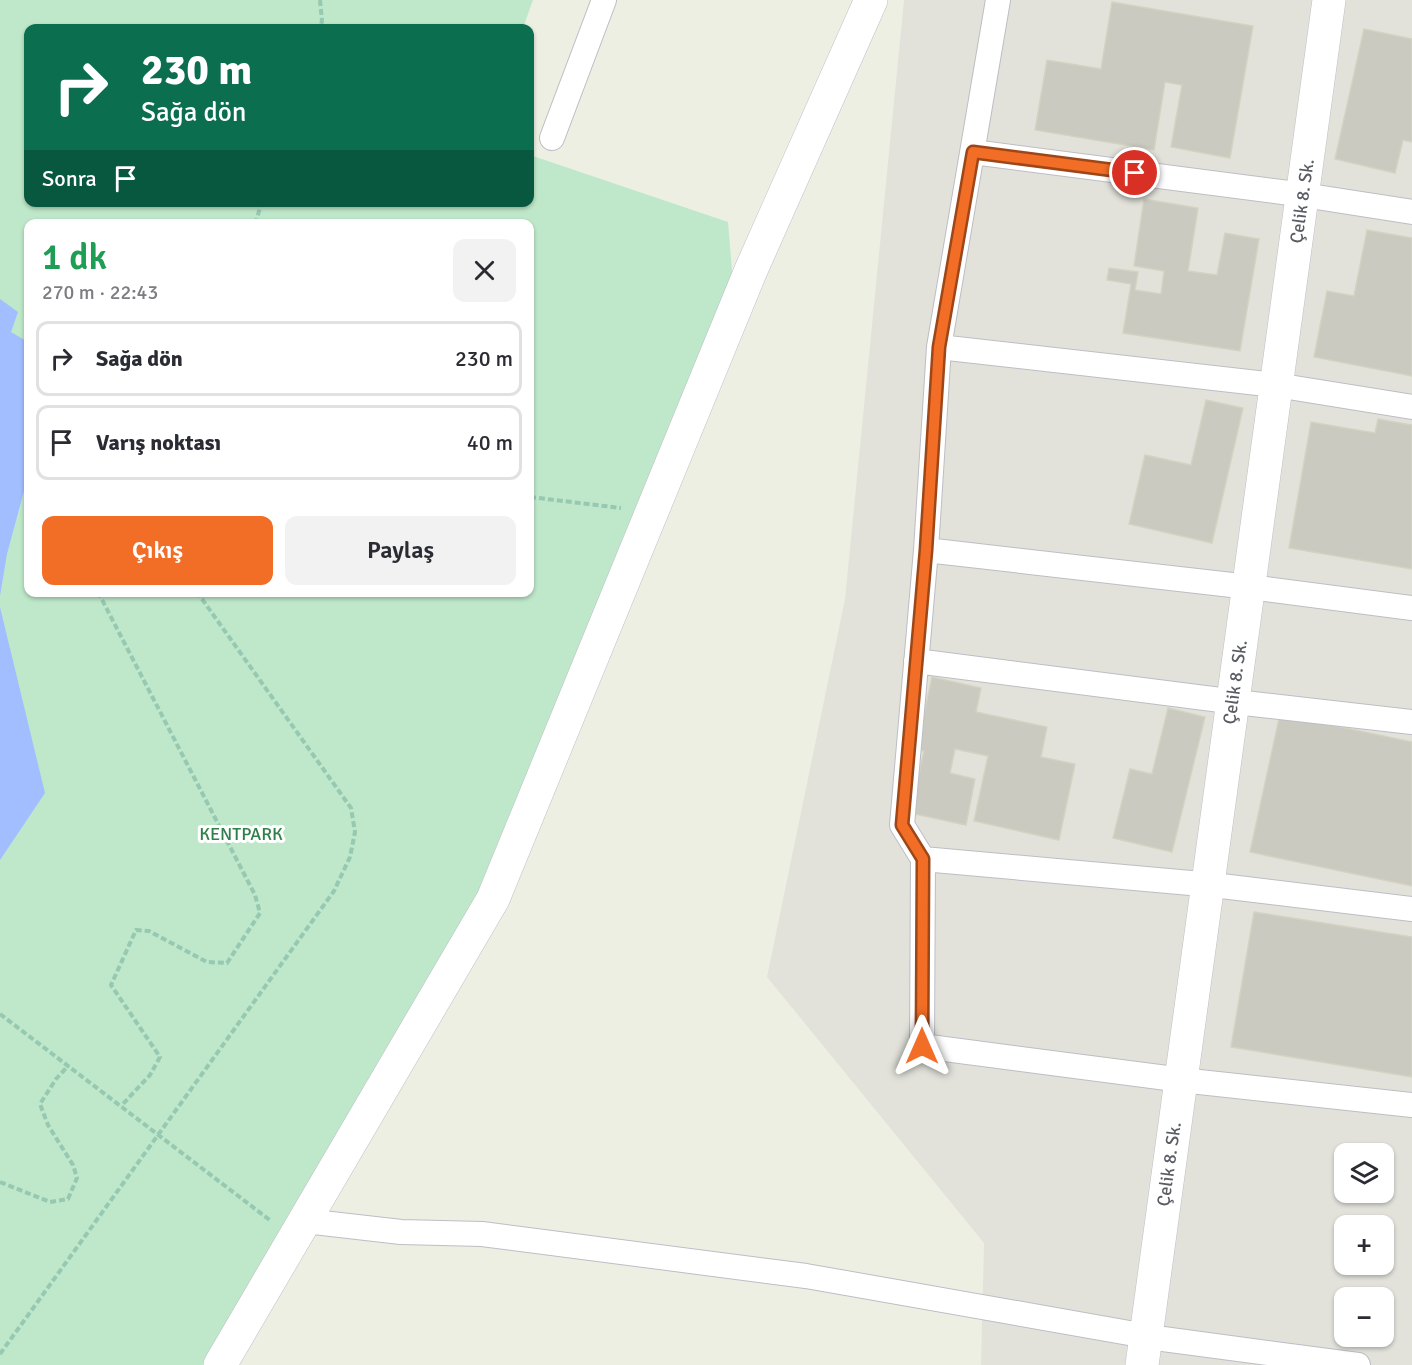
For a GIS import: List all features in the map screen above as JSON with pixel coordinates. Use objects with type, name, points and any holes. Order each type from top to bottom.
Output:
[{"type":"street","points":[[552,138],[604,0]]},
{"type":"street","points":[[220,1365],[493,898],[751,270],[871,0]]},
{"type":"street","points":[[998,0],[939,347],[926,550],[902,825],[923,859],[922,1046],[1180,1080],[1412,1105]]},
{"type":"street","name":"Çelik 8. Sk.","points":[[1143,1351],[1329,0]]},
{"type":"street","points":[[973,152],[1303,195],[1412,212]]},
{"type":"street","points":[[939,347],[1276,385],[1412,408]]},
{"type":"street","points":[[926,550],[1412,608]]},
{"type":"street","points":[[916,661],[1233,702],[1412,722]]},
{"type":"street","points":[[923,859],[1207,885],[1412,909]]},
{"type":"street","points":[[299,1229],[482,1234],[806,1276],[1143,1351],[1358,1365]]},
{"type":"path","points":[[320,0],[321,24]]},
{"type":"path","points":[[534,497],[652,511]]},
{"type":"path","points":[[101,597],[255,895],[260,913],[227,963],[207,962],[149,931],[136,930],[111,986],[160,1057],[150,1075],[121,1106]]},
{"type":"path","points":[[0,1354],[334,891],[350,857],[355,832],[351,808],[201,597]]},
{"type":"path","points":[[0,1014],[158,1134],[299,1229]]},
{"type":"path","points":[[0,1182],[50,1202],[68,1199],[77,1178],[73,1165],[48,1125],[40,1104],[56,1079],[68,1066]]},
{"type":"shaded area","points":[[904,0],[1412,0],[1412,1365],[981,1365],[984,1243],[767,977],[845,599]]},
{"type":"green space","name":"KENTPARK","points":[[0,0],[533,0],[524,24],[24,24],[24,207],[534,207],[534,156],[728,222],[733,282],[468,925],[203,1365],[0,1365]]},
{"type":"water","points":[[0,299],[18,312],[11,332],[24,340],[24,491],[7,554],[0,596]]},
{"type":"water","points":[[0,607],[45,793],[0,860]]},
{"type":"building","points":[[1112,2],[1253,26],[1230,158],[1171,147],[1182,85],[1165,82],[1154,150],[1035,130],[1047,60],[1101,69]]},
{"type":"building","points":[[1364,29],[1412,39],[1412,142],[1403,140],[1395,173],[1335,159]]},
{"type":"building","points":[[1144,199],[1198,208],[1188,271],[1217,275],[1225,233],[1259,239],[1240,351],[1123,333],[1131,284],[1107,280],[1109,268],[1138,272],[1135,290],[1161,294],[1164,271],[1134,266]]},
{"type":"building","points":[[1367,230],[1412,238],[1412,376],[1314,357],[1327,291],[1354,296]]},
{"type":"building","points":[[1206,400],[1243,408],[1212,543],[1129,524],[1145,455],[1191,465]]},
{"type":"building","points":[[1378,419],[1412,425],[1412,569],[1289,548],[1311,422],[1375,433]]},
{"type":"building","points":[[932,677],[981,688],[976,712],[1047,727],[1041,757],[1075,764],[1059,840],[974,821],[988,756],[955,749],[950,773],[975,779],[966,825],[910,813],[924,751],[916,750]]},
{"type":"building","points":[[1168,708],[1205,717],[1172,852],[1113,838],[1130,769],[1152,774]]},
{"type":"building","points":[[1280,714],[1412,742],[1412,886],[1250,852]]},
{"type":"building","points":[[1254,912],[1412,937],[1412,1077],[1231,1047]]},
{"type":"route","points":[[922,1046],[923,859],[902,825],[926,550],[939,347],[973,152],[1135,173]]}]
